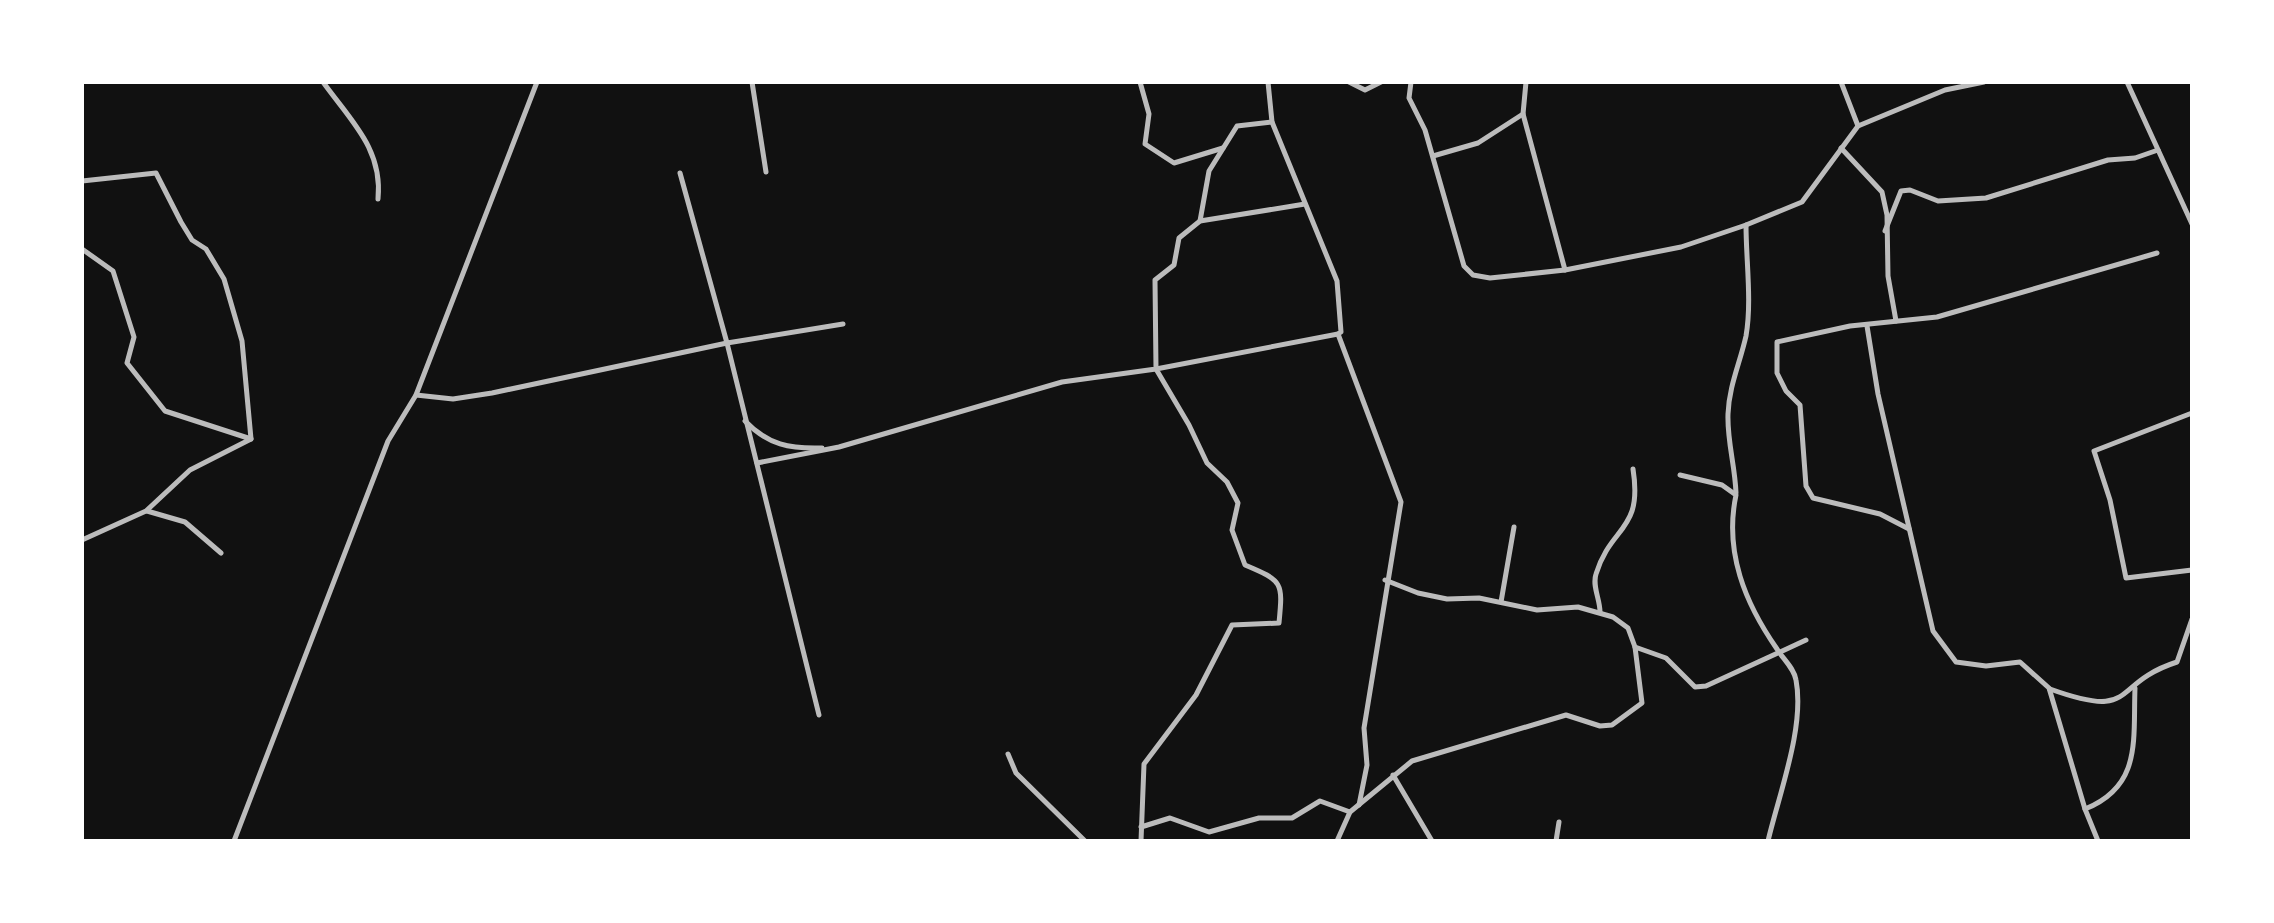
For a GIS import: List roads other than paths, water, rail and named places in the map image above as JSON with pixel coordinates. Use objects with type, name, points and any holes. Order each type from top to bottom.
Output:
[{"type":"street","points":[[323,82],[363,133],[376,158],[378,199]]},
{"type":"street","points":[[234,841],[388,441],[416,395],[537,82]]},
{"type":"street","points":[[752,82],[766,172]]},
{"type":"street","points":[[1140,82],[1149,114],[1145,144],[1174,163],[1223,148]]},
{"type":"street","points":[[757,463],[839,447],[1062,382],[1156,369],[1341,332],[1337,281],[1272,122],[1268,82]]},
{"type":"street","points":[[1349,82],[1365,90],[1381,82]]},
{"type":"street","points":[[1411,82],[1409,98],[1433,156],[1464,266],[1473,275],[1490,278],[1565,270],[1681,247],[1746,225],[1802,202],[1858,126],[1945,90],[1984,82]]},
{"type":"street","points":[[1526,82],[1523,114],[1565,270]]},
{"type":"street","points":[[1841,82],[1858,126]]},
{"type":"street","points":[[2127,82],[2192,224]]},
{"type":"street","points":[[1433,156],[1478,143],[1523,114]]},
{"type":"street","points":[[1200,221],[1209,171],[1237,126],[1272,122]]},
{"type":"street","points":[[1841,148],[1882,192],[1887,215],[1885,231],[1896,321]]},
{"type":"street","points":[[1885,231],[1901,191],[1910,190],[1938,201],[1986,198],[2108,160],[2135,158],[2158,150]]},
{"type":"street","points":[[82,181],[156,173],[192,240],[206,249],[224,279],[242,341],[251,439]]},
{"type":"street","points":[[680,173],[727,343],[819,715]]},
{"type":"street","points":[[1141,841],[1144,764],[1196,695],[1232,625],[1279,623],[1282,591],[1276,578],[1245,565],[1232,530],[1238,503],[1227,482],[1207,463],[1156,369],[1155,280],[1174,265],[1179,238],[1200,221],[1305,204]]},
{"type":"street","points":[[1746,225],[1746,334],[1730,387],[1728,411],[1727,439],[1735,469],[1736,495],[1732,515],[1741,588],[1778,652],[1796,676],[1797,714],[1768,841]]},
{"type":"street","points":[[82,249],[113,271],[134,337],[127,363],[165,411],[251,439]]},
{"type":"street","points":[[1909,529],[1880,514],[1813,498],[1806,486],[1800,405],[1786,391],[1777,373],[1777,342],[1850,326],[1867,326],[1970,308],[2157,253]]},
{"type":"street","points":[[416,395],[453,399],[492,393],[727,343],[843,324]]},
{"type":"street","points":[[1867,326],[1878,394],[1932,627],[1956,662],[1975,666],[2020,662],[2049,688],[2110,703],[2161,667],[2177,662],[2192,619]]},
{"type":"street","points":[[1338,334],[1401,502],[1385,580],[1364,728],[1367,765],[1359,805]]},
{"type":"street","points":[[2192,413],[2094,451],[2110,500],[2126,578],[2192,570]]},
{"type":"street","points":[[745,420],[762,437],[793,449],[839,447]]},
{"type":"street","points":[[82,540],[146,511],[190,470],[251,439]]},
{"type":"street","points":[[1600,612],[1595,576],[1606,552],[1635,511],[1633,469]]},
{"type":"street","points":[[1680,475],[1722,485],[1736,495]]},
{"type":"street","points":[[146,511],[185,522],[221,553]]},
{"type":"street","points":[[1501,602],[1514,527]]},
{"type":"street","points":[[1337,841],[1350,812],[1412,761],[1566,715],[1600,726],[1612,725],[1642,703],[1635,647],[1628,628],[1600,612],[1578,607],[1537,610],[1479,598],[1447,599],[1418,593],[1385,580]]},
{"type":"street","points":[[1635,647],[1666,658],[1695,687],[1706,686],[1806,640]]},
{"type":"street","points":[[2085,809],[2115,792],[2128,774],[2135,687]]},
{"type":"street","points":[[2049,688],[2085,809],[2098,841]]},
{"type":"street","points":[[1008,754],[1016,773],[1085,841]]},
{"type":"street","points":[[1393,775],[1432,841]]},
{"type":"street","points":[[1141,827],[1170,818],[1209,832],[1259,818],[1292,818],[1320,801],[1350,812]]},
{"type":"street","points":[[1556,841],[1559,822]]}]
